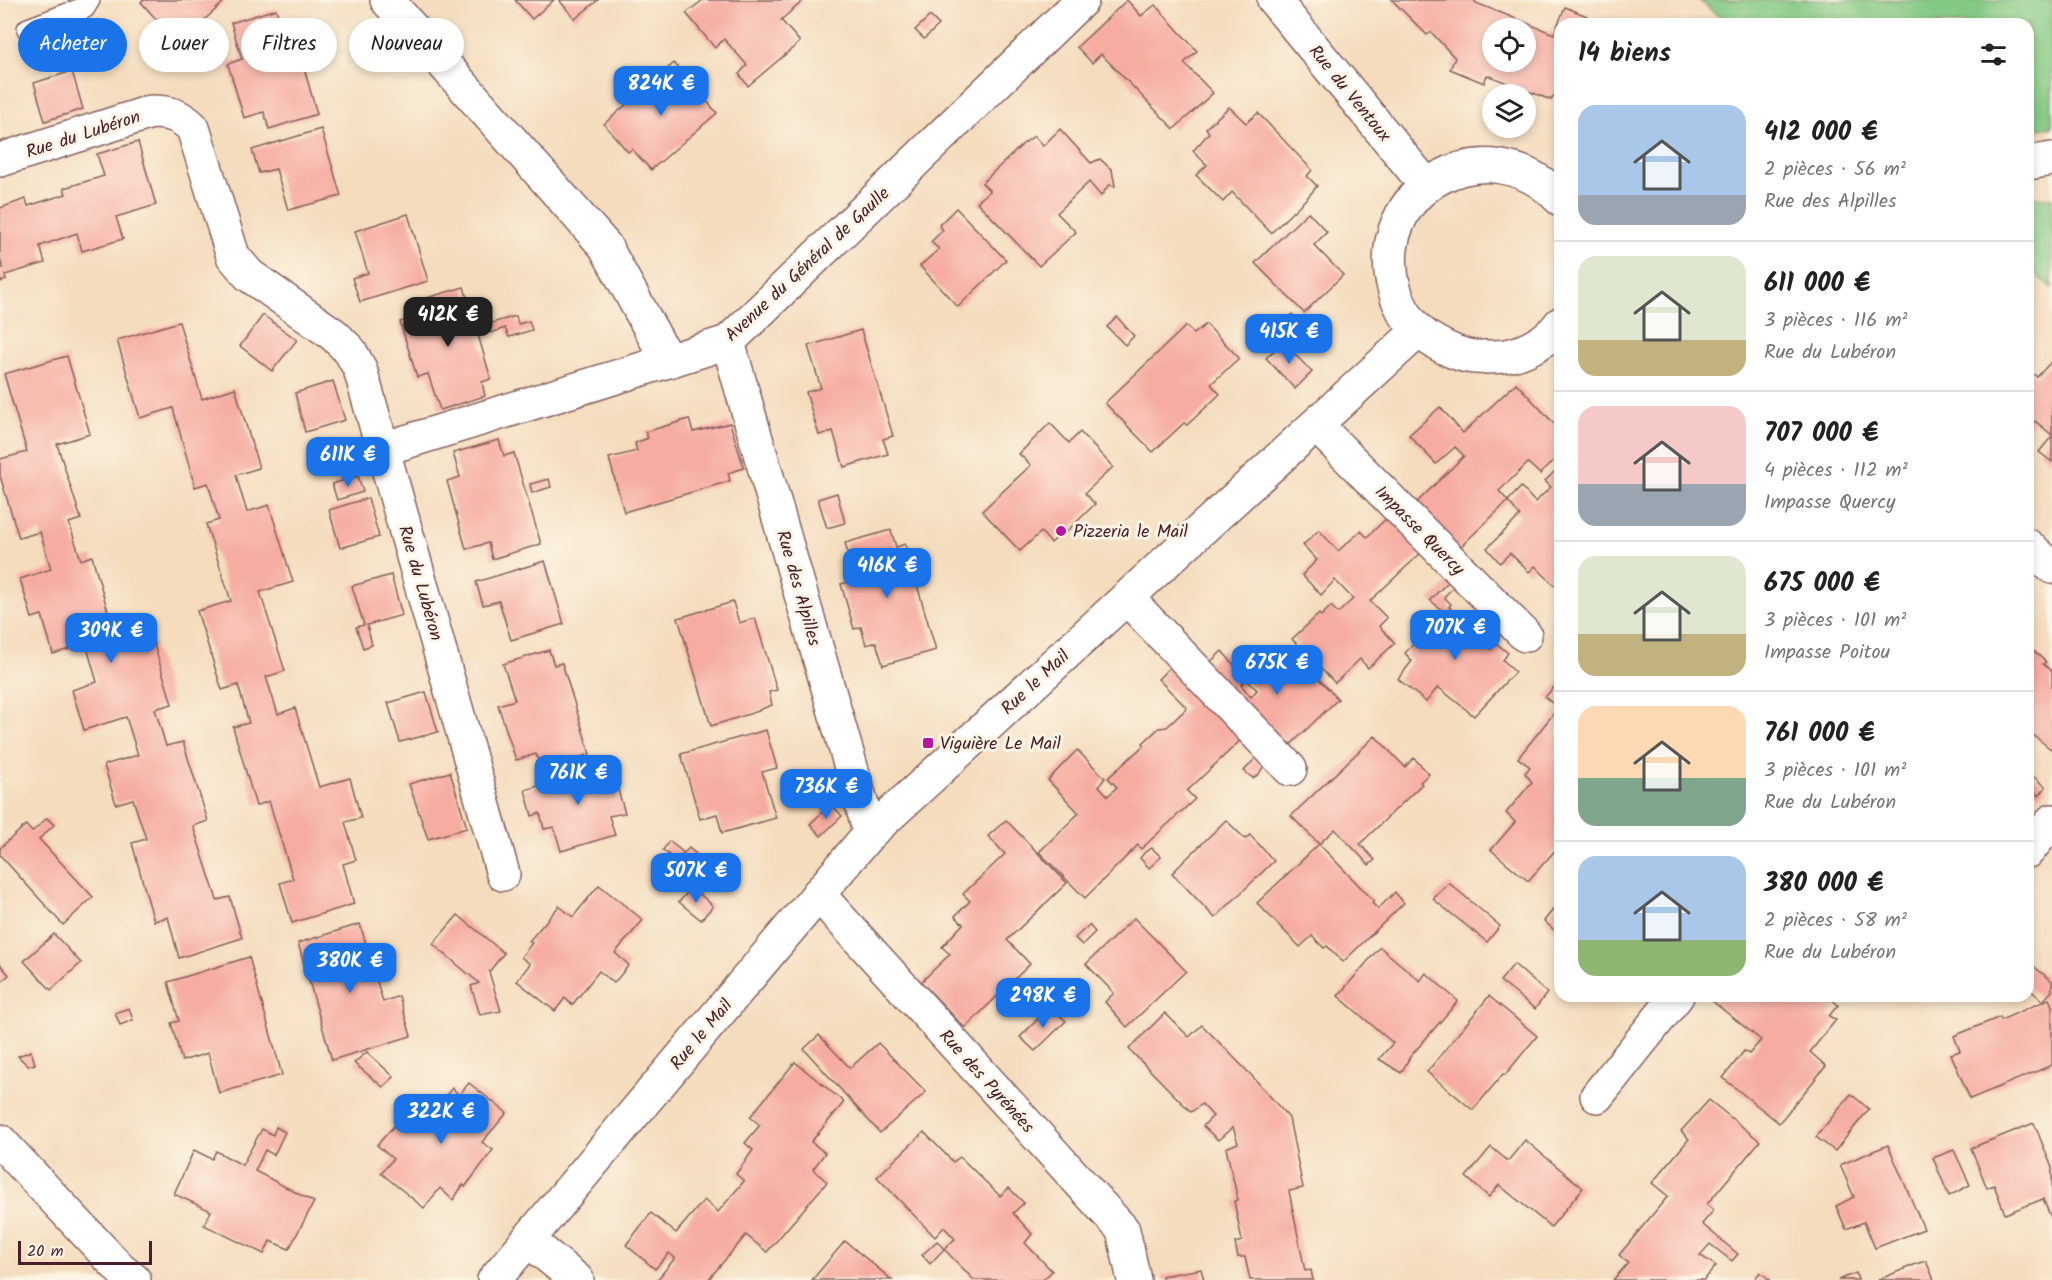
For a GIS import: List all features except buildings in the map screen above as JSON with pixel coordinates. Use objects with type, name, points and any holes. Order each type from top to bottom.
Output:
[{"type":"street","points":[[383,450],[668,361],[605,246],[387,0]]},
{"type":"street","name":"Avenue du Général de Gaulle","points":[[668,361],[728,342],[1082,0]]},
{"type":"street","name":"Rue du Ventoux","points":[[1274,0],[1426,185]]},
{"type":"street","name":"Rue du Lubéron","points":[[0,160],[151,112],[169,112],[183,118],[193,128],[233,256],[249,275],[334,335],[350,351],[360,369],[503,874]]},
{"type":"street","points":[[2034,162],[2052,159]]},
{"type":"street","points":[[1554,192],[1548,186],[1518,170],[1485,164],[1456,169],[1426,185],[1405,208],[1392,238],[1389,272],[1399,304],[1418,331],[1446,350],[1478,358],[1512,355],[1542,342],[1554,332]]},
{"type":"street","name":"Rue le Mail","points":[[494,1280],[870,833],[1418,331]]},
{"type":"street","name":"Rue des Alpilles","points":[[728,342],[870,833]]},
{"type":"street","name":"Impasse Quercy","points":[[1316,425],[1525,635]]},
{"type":"street","points":[[2034,551],[2052,567]]},
{"type":"street","points":[[1127,598],[1290,770]]},
{"type":"street","points":[[2034,844],[2052,821]]},
{"type":"street","name":"Rue des Pyrénées","points":[[818,894],[1122,1230],[1134,1280]]},
{"type":"street","points":[[1597,1096],[1672,1002]]},
{"type":"street","points":[[0,1141],[121,1270],[134,1280]]},
{"type":"street","points":[[528,1240],[577,1280]]},
{"type":"lane","points":[[57,18],[84,8],[89,0]]},
{"type":"green space","points":[[1699,0],[2052,0],[2052,127],[2034,129],[2034,18],[1722,18]]},
{"type":"green space","points":[[2034,197],[2052,198],[2052,288],[2034,273]]},
{"type":"place","name":"Pizzeria le Mail","points":[[1061,531]]},
{"type":"place","name":"Viguière Le Mail","points":[[928,743]]}]
